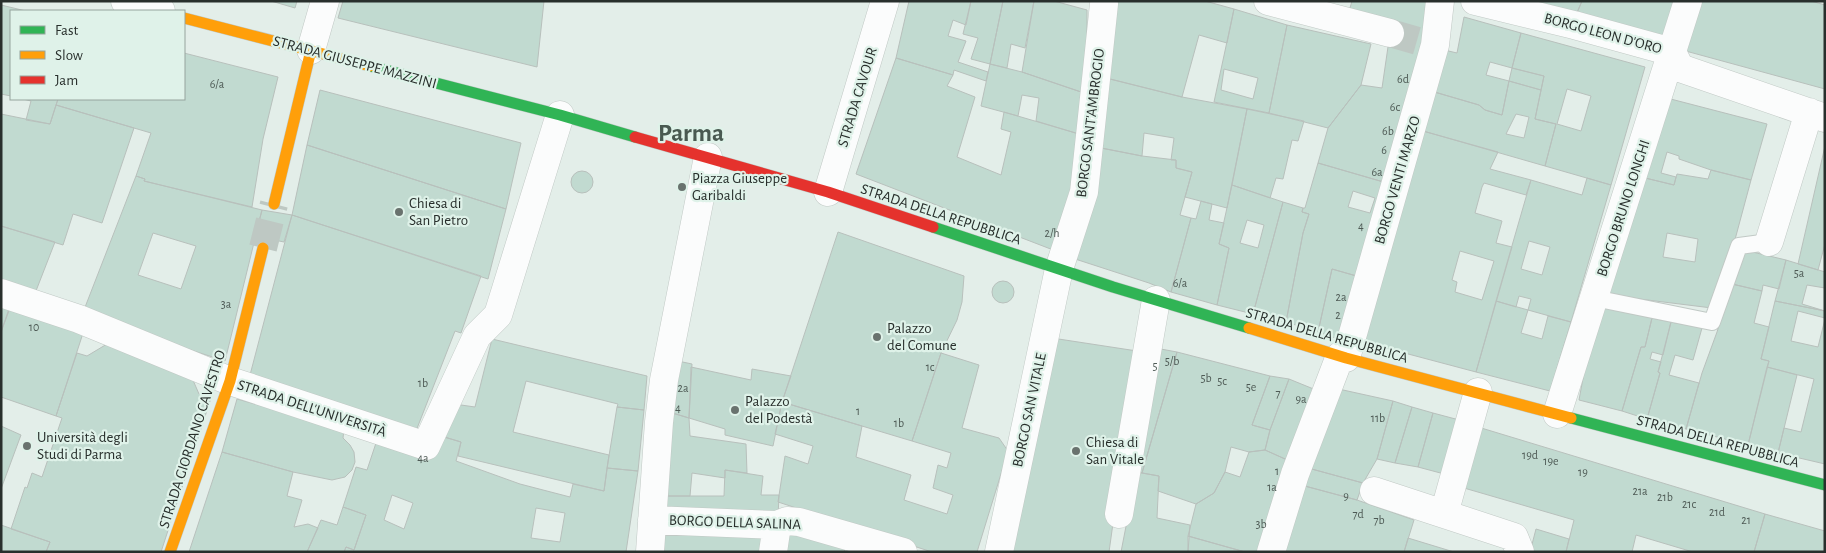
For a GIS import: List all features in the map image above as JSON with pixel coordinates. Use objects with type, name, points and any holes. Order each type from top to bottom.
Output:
[{"type":"street","points":[[125,1],[157,10]]},
{"type":"street","points":[[274,204],[325,1]]},
{"type":"street","name":"STRADA CAVOUR","points":[[828,192],[885,1]]},
{"type":"street","points":[[1268,1],[1390,33]]},
{"type":"street","name":"BORGO VENTI MARZO","points":[[1271,552],[1295,474],[1343,357],[1430,44],[1440,1]]},
{"type":"street","name":"BORGO LEON D'ORO","points":[[1474,1],[1574,24],[1676,60],[1817,115]]},
{"type":"street","name":"BORGO BRUNO LONGHI","points":[[1558,414],[1594,298],[1676,60],[1688,1]]},
{"type":"street","name":"BORGO SANT'AMBROGIO","points":[[1060,269],[1084,192],[1104,4]]},
{"type":"street","name":"STRADA GIUSEPPE MAZZINI","points":[[185,18],[560,115]]},
{"type":"street","points":[[560,115],[828,192]]},
{"type":"street","name":"STRADA DELL'UNIVERSITÀ","points":[[1,293],[79,319],[230,381],[426,446],[477,336],[498,315],[560,115]]},
{"type":"street","points":[[1769,242],[1817,115]]},
{"type":"street","points":[[650,552],[659,422],[664,380],[708,158]]},
{"type":"street","name":"STRADA DELLA REPUBBLICA","points":[[828,192],[1156,300],[1343,357],[1825,485]]},
{"type":"street","name":"STRADA GIORDANO CAVESTRO","points":[[170,552],[230,381],[263,248]]},
{"type":"street","name":"BORGO SAN VITALE","points":[[999,552],[1060,269]]},
{"type":"street","points":[[1119,514],[1156,300]]},
{"type":"street","points":[[1444,514],[1478,392]]},
{"type":"street","points":[[1374,491],[1444,514],[1517,544]]},
{"type":"street","name":"BORGO DELLA SALINA","points":[[652,520],[777,525],[787,521],[799,522],[903,552]]},
{"type":"street","points":[[773,552],[777,525]]},
{"type":"lane","points":[[1594,298],[1712,322],[1739,246],[1769,242]]},
{"type":"building","points":[[271,1],[297,1],[295,8]]},
{"type":"building","points":[[343,1],[544,1],[537,67],[338,18]]},
{"type":"building","points":[[909,1],[971,1],[966,25],[953,20],[948,36],[966,41],[958,62],[988,72],[986,81],[954,70],[953,75],[896,58]]},
{"type":"building","points":[[971,1],[1003,1],[990,64],[971,59],[978,38],[963,34]]},
{"type":"building","points":[[1003,1],[1034,1],[1025,48],[1011,44],[1007,68],[990,64]]},
{"type":"building","points":[[1034,1],[1054,1],[1087,10],[1087,94],[1022,72]]},
{"type":"building","points":[[1112,1],[1205,1],[1234,9],[1227,43],[1199,35],[1182,97],[1106,78]]},
{"type":"building","points":[[1352,1],[1433,1],[1387,183],[1318,163],[1328,128],[1361,85],[1382,88],[1389,40],[1348,15]]},
{"type":"building","points":[[1532,1],[1582,1],[1575,18]]},
{"type":"building","points":[[1582,1],[1680,1],[1665,44],[1574,19]]},
{"type":"building","points":[[1697,1],[1811,1],[1825,5],[1825,89],[1682,50]]},
{"type":"building","points":[[1,5],[22,10],[10,10],[10,96],[1,94]]},
{"type":"building","points":[[1234,9],[1287,25],[1269,113],[1214,102]],"holes":[[[1224,69],[1258,78],[1253,99],[1221,90]]]},
{"type":"building","points":[[1464,17],[1521,33],[1512,68],[1490,62],[1486,75],[1509,81],[1502,115],[1485,110],[1479,105],[1431,91],[1440,49],[1457,53]]},
{"type":"building","points":[[1287,25],[1371,44],[1361,85],[1328,128],[1269,113]]},
{"type":"building","points":[[1521,33],[1645,67],[1611,185],[1545,166],[1556,124],[1535,119],[1544,76],[1512,68]],"holes":[[[1567,89],[1591,96],[1581,131],[1557,124]]]},
{"type":"building","points":[[185,53],[278,77],[263,139],[252,207],[144,181],[145,179],[136,176],[151,133],[56,105],[58,100],[185,100]]},
{"type":"building","points":[[896,58],[953,75],[947,86],[975,97],[957,157],[1001,175],[1011,132],[1001,129],[1004,112],[1079,134],[1061,253],[856,174]]},
{"type":"building","points":[[990,64],[1022,72],[1087,94],[1079,134],[1036,121],[1039,98],[1022,95],[1018,116],[981,106]]},
{"type":"building","points":[[1512,68],[1544,76],[1541,90],[1509,81]]},
{"type":"building","points":[[1106,78],[1182,97],[1247,109],[1227,208],[1185,197],[1192,172],[1176,168],[1176,160],[1171,160],[1174,138],[1144,133],[1142,156],[1096,147]]},
{"type":"building","points":[[1509,81],[1541,90],[1535,119],[1556,124],[1545,166],[1423,131],[1431,91],[1479,105],[1485,110],[1502,115]],"holes":[[[1516,114],[1529,117],[1524,138],[1506,134]]]},
{"type":"building","points":[[320,90],[521,143],[506,209],[307,145]]},
{"type":"building","points":[[1663,97],[1767,124],[1751,180],[1711,170],[1679,159],[1679,156],[1667,152],[1661,173],[1676,177],[1674,185],[1637,176]]},
{"type":"building","points":[[27,100],[58,100],[50,124],[26,120],[31,101]]},
{"type":"building","points":[[56,105],[134,128],[102,223],[73,214],[63,245],[1,226],[1,114],[50,124]]},
{"type":"building","points":[[1247,109],[1304,121],[1298,141],[1292,140],[1283,179],[1276,178],[1270,198],[1232,185]]},
{"type":"building","points":[[1423,131],[1498,152],[1490,169],[1531,180],[1526,195],[1484,183],[1482,187],[1475,213],[1502,221],[1496,243],[1512,247],[1476,372],[1363,342]],"holes":[[[1460,251],[1494,261],[1482,300],[1455,292],[1457,282],[1452,280]]]},
{"type":"building","name":"Chiesa di San Pietro","points":[[307,145],[506,209],[488,279],[292,215]]},
{"type":"building","points":[[1825,146],[1825,244],[1818,270],[1798,264]]},
{"type":"building","points":[[1096,147],[1142,156],[1176,160],[1176,168],[1192,172],[1180,215],[1191,218],[1171,292],[1069,257]]},
{"type":"building","points":[[1318,163],[1387,183],[1360,277],[1332,269],[1318,332],[1286,322],[1303,233],[1309,214],[1302,212],[1303,208],[1305,208]],"holes":[[[1353,191],[1375,198],[1370,213],[1348,207]]]},
{"type":"building","points":[[1711,170],[1751,180],[1733,247],[1712,308],[1607,295],[1637,176],[1674,185],[1677,174],[1708,179]],"holes":[[[1667,233],[1698,239],[1695,262],[1663,257]]]},
{"type":"building","points":[[582,171],[590,174],[593,182],[590,190],[582,193],[574,190],[571,182],[574,174]]},
{"type":"building","points":[[136,176],[145,179],[144,181],[262,210],[225,361],[82,315]],"holes":[[[153,233],[196,246],[181,289],[138,275]]]},
{"type":"building","points":[[1587,178],[1611,185],[1571,322],[1528,310],[1531,299],[1519,296],[1516,307],[1496,301],[1531,180],[1582,195]],"holes":[[[1529,241],[1550,247],[1542,275],[1521,269]]]},
{"type":"building","points":[[1232,185],[1283,202],[1253,314],[1217,305],[1229,248],[1219,244]],"holes":[[[1247,220],[1264,225],[1258,248],[1240,243]]]},
{"type":"building","points":[[1201,201],[1212,204],[1209,220],[1224,223],[1219,244],[1229,248],[1217,305],[1171,292],[1191,218],[1196,219]]},
{"type":"building","points":[[1283,202],[1303,208],[1302,212],[1309,214],[1303,233],[1286,322],[1253,314]]},
{"type":"building","points":[[262,210],[292,215],[284,242],[255,236]]},
{"type":"building","points":[[292,215],[481,276],[461,333],[455,331],[416,431],[250,375]]},
{"type":"building","points":[[1,226],[55,242],[34,296],[1,285]]},
{"type":"building","name":"Palazzo del Comune","points":[[838,232],[964,276],[962,302],[957,320],[941,353],[912,441],[782,402]]},
{"type":"building","points":[[1744,250],[1786,260],[1779,289],[1763,285],[1762,291],[1732,284]]},
{"type":"building","points":[[1786,260],[1825,272],[1825,288],[1807,285],[1802,304],[1825,311],[1775,301]]},
{"type":"building","points":[[1332,269],[1360,277],[1344,341],[1318,332]]},
{"type":"building","points":[[1003,281],[1011,284],[1014,292],[1011,300],[1003,303],[995,300],[992,292],[995,284]]},
{"type":"building","points":[[1732,284],[1762,291],[1754,323],[1769,327],[1761,359],[1769,361],[1748,445],[1686,429],[1702,373]]},
{"type":"building","points":[[1496,301],[1528,310],[1521,333],[1542,339],[1548,316],[1571,322],[1550,391],[1476,372]]},
{"type":"building","points":[[1775,301],[1825,311],[1825,318],[1798,311],[1791,341],[1818,347],[1825,319],[1825,464],[1778,453],[1784,428],[1801,432],[1814,379],[1767,367],[1769,361],[1761,359]]},
{"type":"building","points":[[11,303],[85,327],[56,416],[1,397],[1,332]]},
{"type":"building","points":[[1,305],[10,308],[1,332]]},
{"type":"building","points":[[1602,307],[1652,318],[1645,347],[1641,347],[1622,411],[1579,400],[1586,362]]},
{"type":"building","points":[[1652,318],[1671,322],[1663,355],[1652,352],[1650,359],[1661,362],[1658,372],[1660,373],[1647,419],[1622,411],[1641,347],[1645,347]]},
{"type":"building","points":[[1671,322],[1702,328],[1693,360],[1675,355],[1669,375],[1699,383],[1686,429],[1647,419],[1660,373],[1658,372]]},
{"type":"building","name":"Chiesa di San Vitale","points":[[1052,338],[1137,351],[1109,552],[1010,552]]},
{"type":"building","points":[[492,339],[647,376],[644,410],[617,407],[618,404],[526,381],[513,432],[609,455],[604,491],[458,456],[461,442],[441,436],[454,404],[475,407]]},
{"type":"building","points":[[107,344],[189,371],[199,394],[211,398],[161,552],[46,552],[50,542],[11,529],[25,487],[27,488],[32,473],[42,477],[62,418],[56,416],[77,353],[87,356]]},
{"type":"building","points":[[1150,347],[1177,352],[1142,473],[1131,471]]},
{"type":"building","points":[[1177,352],[1270,376],[1252,425],[1270,430],[1265,450],[1249,452],[1231,447],[1225,472],[1214,493],[1196,504],[1158,491],[1159,476],[1142,473]]},
{"type":"building","points":[[941,353],[979,365],[962,428],[999,438],[1008,451],[977,552],[932,552],[778,502],[785,456],[808,464],[813,446],[775,434],[782,402],[862,426],[856,457],[911,475],[904,500],[947,514],[953,495],[933,488],[938,465],[947,468],[951,453],[912,441]]},
{"type":"building","points":[[673,360],[692,364],[689,418],[669,412]]},
{"type":"building","name":"Palazzo del Podestà","points":[[691,367],[751,380],[752,369],[791,376],[782,402],[773,446],[725,435],[725,429],[689,418]]},
{"type":"building","points":[[1767,367],[1797,375],[1778,453],[1748,445]]},
{"type":"building","points":[[1270,376],[1289,379],[1270,430],[1252,425]]},
{"type":"building","points":[[1289,379],[1316,390],[1294,463],[1265,450],[1270,430]]},
{"type":"building","points":[[1334,388],[1393,401],[1377,459],[1363,483],[1308,468]]},
{"type":"building","points":[[237,399],[344,429],[343,438],[354,452],[355,462],[352,470],[345,477],[332,480],[293,472],[222,452]]},
{"type":"building","points":[[1393,401],[1412,407],[1395,463],[1377,459]]},
{"type":"building","points":[[617,407],[644,410],[638,471],[607,468]]},
{"type":"building","points":[[1412,407],[1433,413],[1418,467],[1395,463]]},
{"type":"building","points":[[669,412],[689,418],[690,436],[746,444],[747,473],[725,470],[725,478],[692,473],[690,496],[665,496]]},
{"type":"building","points":[[1433,413],[1463,421],[1448,475],[1418,467]]},
{"type":"building","points":[[1,426],[21,435],[1,489]]},
{"type":"building","points":[[1478,427],[1765,514],[1754,552],[1693,552],[1636,535],[1632,552],[1566,552],[1574,520],[1464,488]]},
{"type":"building","points":[[441,436],[461,442],[456,461],[520,484],[570,497],[573,484],[604,491],[607,468],[638,471],[626,552],[344,552],[346,547],[354,550],[366,515],[343,507],[356,467],[367,470],[378,437]],"holes":[[[392,495],[413,503],[404,529],[384,520]],[[536,508],[565,513],[560,542],[531,538]]]},
{"type":"building","points":[[1265,450],[1294,463],[1263,552],[1245,552],[1188,536],[1196,504],[1214,493],[1225,472],[1240,477],[1249,452]]},
{"type":"building","points":[[222,452],[293,472],[287,496],[302,500],[294,527],[308,524],[318,528],[307,552],[189,552]]},
{"type":"building","points":[[1308,468],[1363,483],[1357,500],[1301,485]]},
{"type":"building","points":[[725,470],[763,476],[761,495],[779,495],[778,517],[664,519],[665,496],[724,496]]},
{"type":"building","points":[[1131,471],[1159,476],[1157,518],[1190,525],[1188,552],[1121,552],[1128,516]]},
{"type":"building","points":[[1301,485],[1357,500],[1414,520],[1404,552],[1278,552]]},
{"type":"building","points":[[343,507],[366,515],[354,550],[346,547],[344,552],[307,552],[321,520],[337,525]]},
{"type":"building","points":[[1765,514],[1825,531],[1825,552],[1754,552]]},
{"type":"building","points":[[1,525],[50,542],[46,552],[1,552]]},
{"type":"building","points":[[665,526],[764,528],[764,552],[664,552]]},
{"type":"building","points":[[787,527],[847,543],[844,552],[783,552]]},
{"type":"building","points":[[1536,529],[1569,539],[1566,552],[1530,552]]},
{"type":"building","points":[[1188,536],[1245,552],[1188,552]]},
{"type":"building","points":[[1408,538],[1454,552],[1404,552]]},
{"type":"tunnel","points":[[1390,33],[1425,43]]},
{"type":"tunnel","points":[[263,248],[274,204]]},
{"type":"traffic: fast","points":[[370,66],[560,115],[635,137]]},
{"type":"traffic: fast","points":[[933,227],[1113,287],[1249,328]]},
{"type":"traffic: fast","points":[[1571,418],[1825,485]]},
{"type":"traffic: slow","points":[[185,18],[370,66]]},
{"type":"traffic: slow","points":[[274,204],[311,50]]},
{"type":"traffic: slow","points":[[170,552],[230,381],[263,248]]},
{"type":"traffic: slow","points":[[1249,328],[1346,358],[1571,418]]},
{"type":"traffic: jam","points":[[635,137],[828,192],[933,227]]},
{"type":"place","name":"Piazza Giuseppe Garibaldi","points":[[682,187]]},
{"type":"place","name":"Chiesa di San Pietro","points":[[399,212]]},
{"type":"place","name":"Palazzo del Comune","points":[[877,337]]},
{"type":"place","name":"Palazzo del Podestà","points":[[735,410]]},
{"type":"place","name":"Università degli Studi di Parma","points":[[27,446]]},
{"type":"place","name":"Chiesa di San Vitale","points":[[1076,451]]},
{"type":"district","name":"Parma","points":[[691,132]]}]
